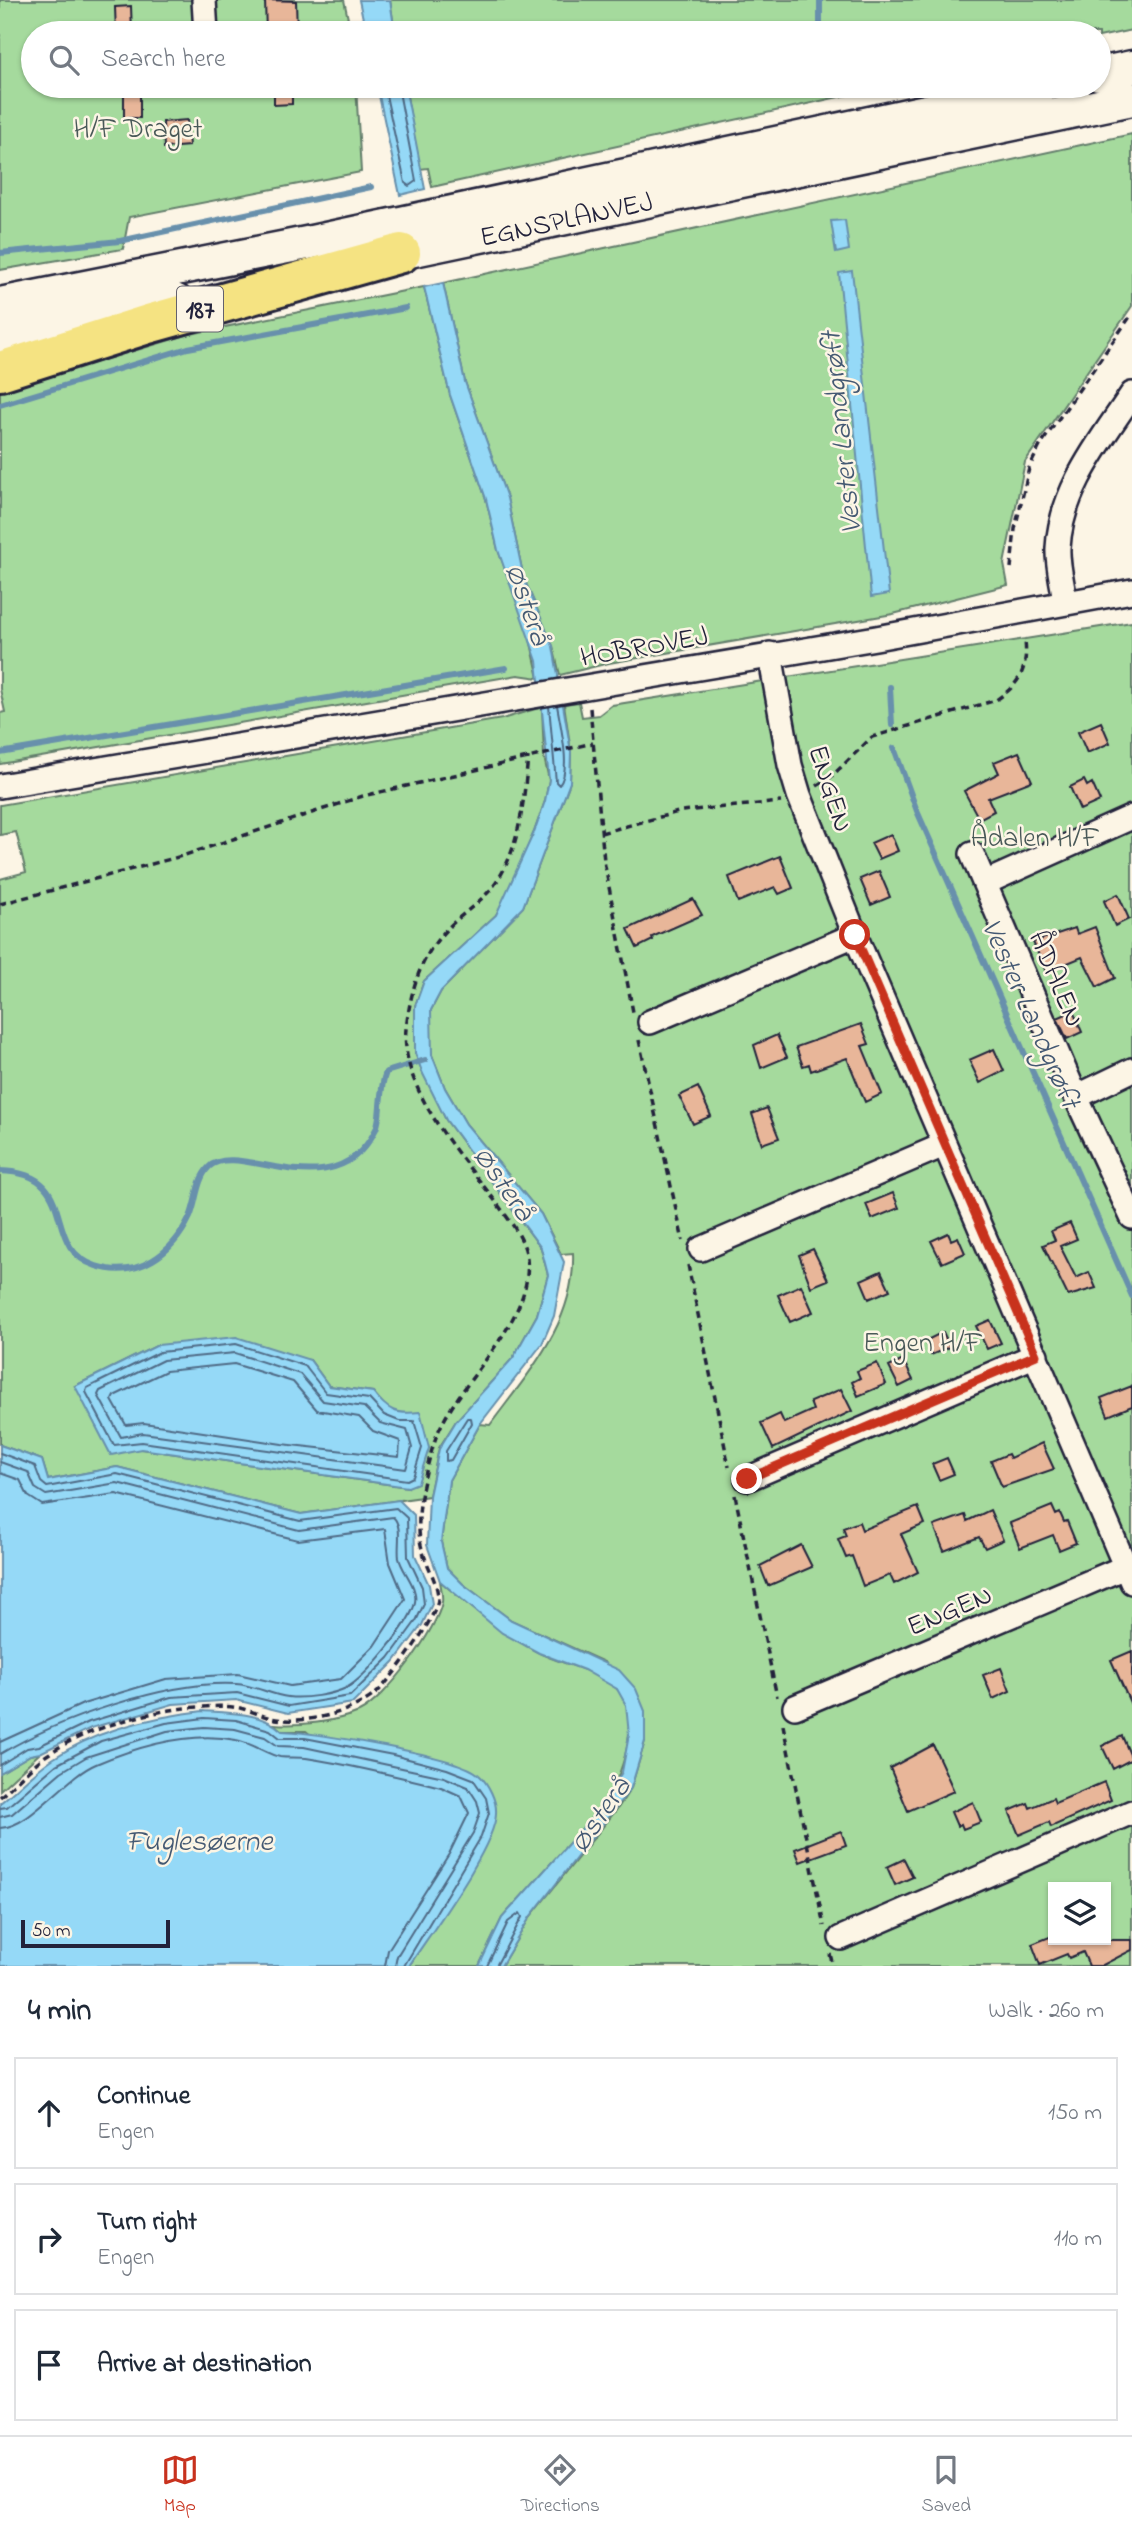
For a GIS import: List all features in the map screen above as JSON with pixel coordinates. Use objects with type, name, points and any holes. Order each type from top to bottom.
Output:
[{"type":"highway","name":"187","points":[[0,370],[148,324],[401,253]]},
{"type":"main road","points":[[1111,71],[1132,67]]},
{"type":"main road","name":"EGNSPLANVEJ","points":[[0,304],[307,243],[987,98]]},
{"type":"main road","name":"EGNSPLANVEJ","points":[[0,336],[1132,99]]},
{"type":"street","points":[[204,0],[205,21]]},
{"type":"street","points":[[1065,602],[1058,550],[1070,493],[1083,468],[1132,394]]},
{"type":"street","name":"HOBROVEJ","points":[[0,786],[1132,591]]},
{"type":"street","name":"ENGEN","points":[[770,654],[790,765],[799,795],[855,935],[1129,1574],[786,1712]]},
{"type":"street","points":[[986,882],[1132,817]]},
{"type":"street","name":"ÅDALEN","points":[[972,854],[1076,1097],[1132,1217]]},
{"type":"street","points":[[640,1022],[855,935]]},
{"type":"street","points":[[1076,1097],[1132,1070]]},
{"type":"street","points":[[701,1249],[944,1145]]},
{"type":"street","points":[[737,1481],[1036,1355]]},
{"type":"street","points":[[831,1937],[1132,1812]]},
{"type":"path","points":[[1010,568],[1015,529],[1029,468],[1041,443],[1132,314]]},
{"type":"path","points":[[601,833],[682,811],[781,802],[799,795],[832,776],[872,737],[996,700],[1011,690],[1028,662],[1025,640]]},
{"type":"path","points":[[589,685],[601,833],[611,904],[640,1022],[786,1712],[831,1937],[833,1966]]},
{"type":"path","points":[[0,904],[182,856],[363,796],[593,743]]},
{"type":"path","points":[[0,1797],[48,1754],[94,1732],[162,1711],[200,1706],[238,1707],[276,1719],[301,1719],[352,1709],[378,1693],[432,1618],[439,1598],[420,1544],[420,1516],[435,1441],[455,1398],[513,1317],[526,1282],[527,1258],[517,1230],[437,1123],[410,1069],[405,1035],[413,986],[432,948],[449,927],[487,894],[506,866],[521,811],[528,757]]},
{"type":"green space","name":"H/F Draget","points":[[0,0],[344,0],[348,21],[21,21],[21,98],[357,98],[361,172],[129,217],[123,249],[0,270]]},
{"type":"green space","points":[[390,0],[1132,0],[1132,30],[1111,34],[1111,21],[393,21]]},
{"type":"green space","points":[[407,98],[834,98],[432,187],[428,168],[420,169]]},
{"type":"green space","points":[[1132,134],[1132,306],[1025,462],[1004,564],[1008,585],[893,614],[609,663],[560,675],[553,646],[524,579],[507,498],[465,382],[443,283]]},
{"type":"green space","points":[[424,287],[450,395],[486,499],[498,550],[528,630],[539,678],[518,675],[0,764],[0,713],[5,712],[0,689],[0,391],[190,334]]},
{"type":"green space","points":[[1132,622],[1132,1966],[501,1966],[530,1917],[631,1788],[645,1741],[604,1662],[511,1620],[463,1584],[447,1568],[441,1542],[449,1480],[480,1424],[490,1425],[547,1345],[567,1302],[573,1253],[561,1254],[541,1214],[466,1124],[445,1088],[432,1055],[429,1029],[431,1010],[441,991],[523,907],[570,782],[571,752],[564,704],[579,702],[582,717],[599,715],[612,705]]},
{"type":"green space","points":[[542,707],[544,757],[549,780],[545,801],[509,892],[496,915],[424,981],[415,1006],[415,1053],[446,1120],[541,1248],[548,1275],[537,1315],[513,1358],[456,1421],[439,1448],[429,1496],[301,1514],[117,1467],[48,1480],[42,1460],[0,1445],[0,879],[26,872],[16,832],[0,835],[0,805],[502,719]],"holes":[[[158,1345],[310,1360],[329,1386],[373,1392],[387,1409],[400,1414],[408,1487],[141,1449],[75,1386]]]},
{"type":"green space","points":[[440,1581],[522,1643],[545,1656],[588,1671],[608,1682],[625,1700],[629,1714],[627,1747],[611,1793],[502,1918],[479,1966],[409,1966],[472,1868],[306,1731],[282,1731],[274,1724],[328,1721],[359,1712],[370,1705],[408,1663],[431,1629],[442,1602]]},
{"type":"green space","points":[[40,1753],[0,1790],[0,1773],[30,1755]]},
{"type":"water","points":[[359,0],[390,0],[393,21],[363,21]]},
{"type":"water","points":[[380,98],[407,98],[425,189],[400,195]]},
{"type":"water","points":[[845,220],[849,250],[836,253],[831,221]]},
{"type":"water","points":[[852,271],[889,594],[871,597],[839,273]]},
{"type":"water","name":"Østerå","points":[[443,283],[465,382],[507,498],[524,579],[553,646],[571,752],[570,782],[523,907],[441,991],[431,1010],[432,1055],[445,1088],[466,1124],[541,1214],[564,1262],[554,1316],[542,1344],[480,1424],[449,1480],[441,1542],[447,1568],[463,1584],[511,1620],[619,1670],[636,1689],[645,1711],[645,1741],[631,1788],[530,1917],[501,1966],[479,1966],[502,1918],[604,1804],[622,1772],[629,1735],[626,1705],[617,1689],[584,1670],[539,1653],[502,1633],[440,1581],[427,1545],[429,1496],[439,1449],[456,1421],[513,1358],[537,1315],[548,1275],[541,1248],[446,1120],[415,1053],[415,1006],[424,981],[496,915],[534,832],[549,780],[537,661],[498,550],[486,499],[450,395],[424,287]]},
{"type":"water","points":[[236,1337],[310,1360],[329,1386],[373,1392],[383,1404],[393,1410],[405,1413],[420,1412],[429,1448],[418,1483],[408,1487],[141,1449],[111,1455],[75,1386],[158,1345]]},
{"type":"water","points":[[0,1445],[42,1460],[48,1480],[117,1467],[301,1514],[399,1500],[414,1515],[415,1555],[429,1585],[432,1604],[422,1625],[394,1662],[353,1703],[288,1713],[236,1700],[173,1704],[91,1728],[40,1753],[30,1755],[0,1773]]},
{"type":"water","name":"Fuglesøerne","points":[[203,1711],[255,1717],[282,1731],[353,1740],[417,1753],[466,1768],[482,1778],[495,1803],[493,1828],[474,1868],[409,1966],[0,1966],[0,1803],[47,1763],[89,1739],[145,1721]]},
{"type":"building","points":[[265,0],[296,1],[297,21],[266,21]]},
{"type":"building","points":[[131,6],[132,21],[116,21],[115,7]]},
{"type":"building","points":[[124,98],[140,98],[140,118],[124,118]]},
{"type":"building","points":[[274,98],[292,98],[292,104],[274,105]]},
{"type":"building","points":[[187,120],[189,146],[164,148],[163,122]]},
{"type":"building","points":[[1101,722],[1110,743],[1087,753],[1078,732]]},
{"type":"building","points":[[1019,752],[1032,781],[988,798],[994,811],[979,819],[964,791],[999,773],[994,762]]},
{"type":"building","points":[[1084,780],[1087,786],[1092,783],[1100,801],[1080,810],[1070,787]]},
{"type":"building","points":[[891,834],[898,851],[879,859],[871,843]]},
{"type":"building","points":[[780,856],[793,888],[779,894],[775,887],[738,902],[729,877]]},
{"type":"building","points":[[879,871],[890,897],[871,905],[860,879]]},
{"type":"building","points":[[1118,894],[1129,919],[1115,926],[1104,901]]},
{"type":"building","points":[[693,899],[702,915],[652,937],[653,940],[637,948],[628,929]]},
{"type":"building","points":[[1095,927],[1115,978],[1097,987],[1082,957],[1046,972],[1033,942],[1075,928],[1077,934]]},
{"type":"building","points":[[1073,1011],[1082,1032],[1067,1039],[1057,1018]]},
{"type":"building","points":[[861,1024],[869,1044],[862,1046],[882,1094],[865,1102],[847,1058],[811,1071],[809,1064],[803,1066],[796,1047]]},
{"type":"building","points":[[777,1035],[787,1057],[761,1068],[754,1045]]},
{"type":"building","points":[[994,1049],[1004,1071],[980,1083],[969,1060]]},
{"type":"building","points":[[698,1087],[711,1116],[693,1124],[679,1096]]},
{"type":"building","points":[[767,1108],[779,1138],[762,1144],[752,1114]]},
{"type":"building","points":[[893,1193],[899,1208],[872,1219],[866,1204]]},
{"type":"building","points":[[1070,1223],[1077,1239],[1060,1246],[1076,1278],[1089,1272],[1096,1288],[1068,1296],[1043,1245],[1055,1240],[1051,1231]]},
{"type":"building","points":[[948,1233],[951,1240],[958,1237],[965,1253],[942,1263],[931,1241]]},
{"type":"building","points":[[813,1249],[828,1280],[811,1287],[799,1255]]},
{"type":"building","points":[[881,1271],[890,1290],[869,1299],[861,1280]]},
{"type":"building","points":[[801,1285],[813,1312],[790,1322],[778,1295]]},
{"type":"building","points":[[990,1320],[1001,1343],[987,1349],[976,1326]]},
{"type":"building","points":[[943,1332],[950,1347],[931,1355],[925,1341]]},
{"type":"building","points":[[903,1360],[913,1380],[899,1387],[889,1367]]},
{"type":"building","points":[[877,1363],[886,1384],[858,1396],[852,1382],[860,1378],[857,1371]]},
{"type":"building","points":[[1132,1386],[1132,1406],[1108,1416],[1101,1398]]},
{"type":"building","points":[[841,1389],[852,1411],[773,1449],[761,1423],[780,1414],[784,1423],[813,1410],[810,1402]]},
{"type":"building","points":[[1042,1443],[1054,1469],[1002,1487],[991,1461],[1008,1454],[1010,1458]]},
{"type":"building","points":[[947,1458],[954,1474],[939,1480],[932,1464]]},
{"type":"building","points":[[1052,1506],[1056,1515],[1060,1513],[1064,1522],[1067,1521],[1076,1543],[1059,1550],[1053,1535],[1020,1548],[1010,1523]]},
{"type":"building","points":[[918,1507],[925,1524],[901,1534],[918,1572],[894,1584],[890,1575],[863,1586],[852,1556],[846,1558],[838,1539],[846,1536],[843,1528],[859,1522],[862,1530]]},
{"type":"building","points":[[990,1510],[1003,1540],[985,1548],[979,1537],[944,1551],[934,1526],[965,1515],[967,1521]]},
{"type":"building","points":[[801,1545],[812,1567],[768,1586],[760,1566]]},
{"type":"building","points":[[1132,1651],[1132,1707],[1111,1660]]},
{"type":"building","points":[[1001,1668],[1010,1691],[993,1699],[983,1675]]},
{"type":"building","points":[[1122,1736],[1132,1759],[1113,1769],[1102,1746]]},
{"type":"building","points":[[933,1745],[954,1791],[908,1811],[890,1768]]},
{"type":"building","points":[[1104,1782],[1111,1800],[1051,1827],[1049,1822],[1019,1835],[1009,1811],[1028,1803],[1030,1808],[1053,1798],[1055,1803]]},
{"type":"building","points":[[973,1802],[981,1822],[963,1829],[961,1824],[957,1826],[951,1812]]},
{"type":"building","points":[[841,1831],[846,1845],[800,1862],[795,1849]]},
{"type":"building","points":[[904,1859],[913,1877],[895,1885],[887,1867]]},
{"type":"building","points":[[1048,1938],[1048,1945],[1111,1945],[1111,1940],[1132,1940],[1132,1950],[1101,1966],[1089,1966],[1083,1952],[1069,1958],[1067,1954],[1040,1965],[1032,1944]]},
{"type":"waterway","name":"Vester Landgrøft","points":[[820,0],[820,21]]},
{"type":"waterway","points":[[0,253],[120,241],[371,187]]},
{"type":"waterway","points":[[0,405],[188,348],[406,308]]},
{"type":"waterway","points":[[0,753],[506,668]]},
{"type":"waterway","name":"Vester Landgrøft","points":[[890,687],[892,725]]},
{"type":"waterway","name":"Vester Landgrøft","points":[[894,748],[917,811],[1132,1296]]},
{"type":"waterway","points":[[0,1171],[26,1175],[42,1184],[52,1197],[68,1243],[79,1257],[96,1266],[111,1269],[140,1266],[164,1252],[183,1230],[190,1217],[202,1178],[209,1167],[223,1161],[313,1171],[337,1166],[358,1154],[376,1129],[386,1072],[425,1060]]},
{"type":"route","points":[[747,1479],[1036,1355],[855,935]]},
{"type":"park label","name":"Ådalen H/F","points":[[1035,836]]},
{"type":"park label","name":"Engen H/F","points":[[923,1341]]}]
